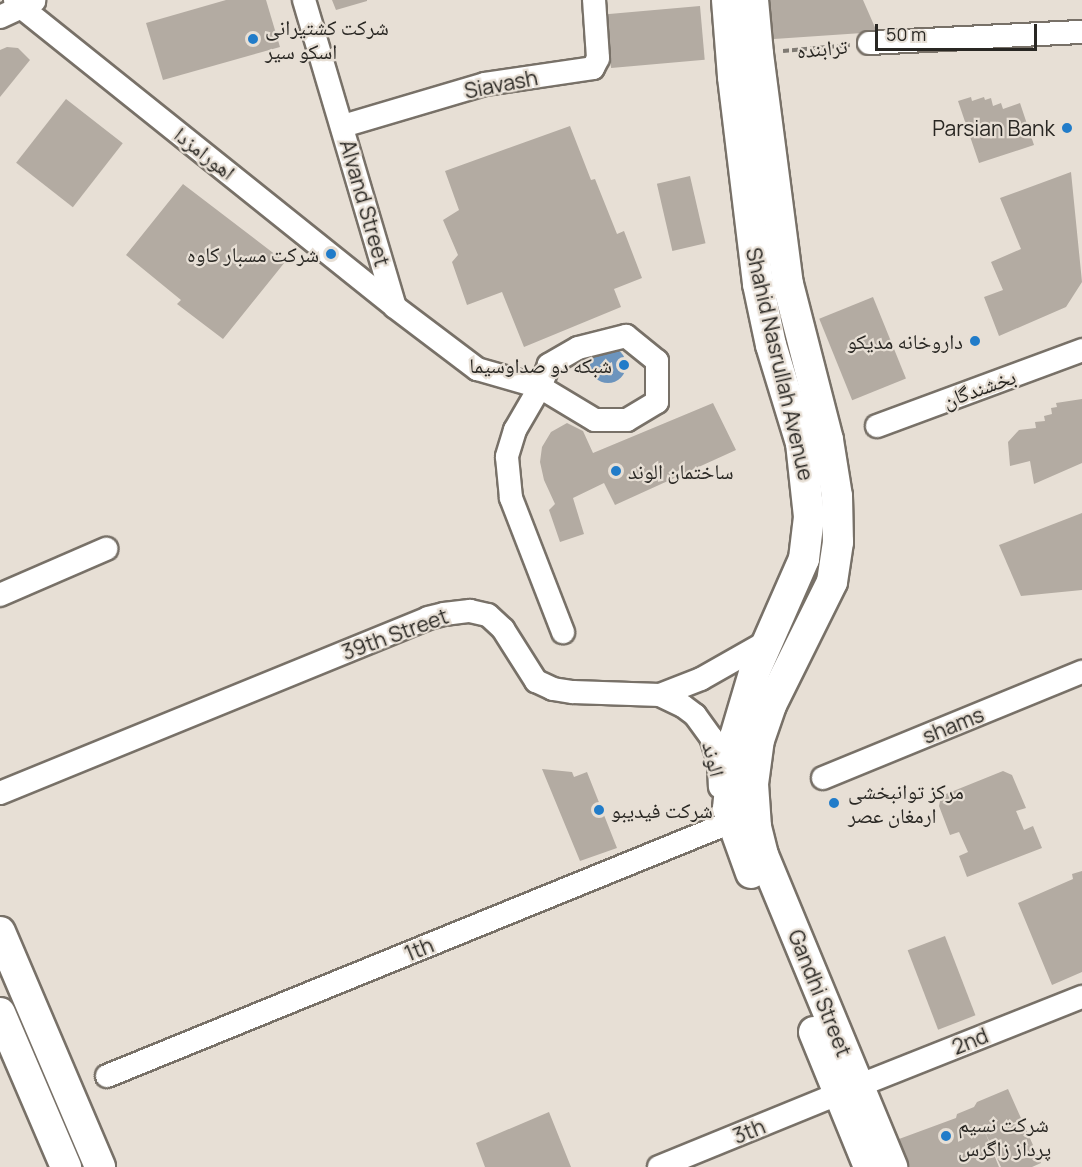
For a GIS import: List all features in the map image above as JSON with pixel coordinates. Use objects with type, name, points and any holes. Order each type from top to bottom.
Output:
[{"type":"main road","name":"Shahid Nasrullah Avenue","points":[[727,0],[733,77],[758,284],[771,345],[801,443],[809,517],[804,559],[766,642],[739,717],[732,756],[738,816]]},
{"type":"main road","name":"Shahid Nasrullah Avenue","points":[[738,816],[753,784],[759,739],[771,705],[832,582],[838,542],[837,496],[828,440],[788,284],[753,0]]},
{"type":"main road","name":"Gandhi Street","points":[[738,816],[763,855],[848,1090],[869,1167]]},
{"type":"main road","points":[[0,932],[100,1167]]},
{"type":"main road","points":[[0,1012],[58,1161]]},
{"type":"main road","name":"Gandhi Street","points":[[848,1090],[892,1167]]},
{"type":"street","name":"Alvand Street","points":[[304,0],[395,307]]},
{"type":"street","name":"Siavash","points":[[343,126],[485,84],[593,68],[598,58],[594,0]]},
{"type":"street","points":[[0,17],[24,2]]},
{"type":"street","name":"اهورامزدا","points":[[24,2],[395,307]]},
{"type":"street","name":"ترابنده","points":[[869,43],[1082,32]]},
{"type":"street","points":[[395,307],[477,369],[540,387],[595,420],[627,420],[657,402],[657,361],[627,336],[578,348],[549,365],[540,387],[515,430],[507,457],[511,498],[563,632]]},
{"type":"street","name":"بخشندگان","points":[[877,426],[1082,350]]},
{"type":"street","points":[[0,595],[106,549]]},
{"type":"street","name":"39th Street","points":[[0,793],[428,618],[459,612],[479,612],[496,620],[529,673],[543,686],[573,692],[660,695],[701,679],[766,642]]},
{"type":"street","name":"shams","points":[[823,778],[1082,672]]},
{"type":"street","name":"الوند","points":[[660,695],[683,706],[695,715],[711,737],[719,761],[721,795],[738,816]]},
{"type":"street","name":"1th","points":[[107,1076],[738,816]]},
{"type":"street","name":"2nd","points":[[848,1090],[1082,997]]},
{"type":"street","name":"3th","points":[[659,1167],[848,1090]]},
{"type":"path","name":"ترابنده","points":[[777,52],[869,43]]},
{"type":"water","points":[[608,347],[621,352],[626,365],[621,378],[608,383],[595,378],[590,365],[595,352]]},
{"type":"building","points":[[226,0],[266,0],[280,47],[163,80],[146,23]]},
{"type":"building","points":[[332,0],[367,0],[367,1],[336,10]]},
{"type":"building","points":[[769,0],[863,0],[877,32],[774,39]]},
{"type":"building","points":[[700,6],[705,60],[611,68],[606,14]]},
{"type":"building","points":[[7,47],[18,48],[30,60],[0,97],[0,50]]},
{"type":"building","points":[[971,97],[972,101],[984,97],[985,100],[991,98],[993,106],[1001,103],[1003,109],[1020,103],[1034,145],[979,163],[958,101]]},
{"type":"building","points":[[66,99],[123,143],[73,207],[16,163]]},
{"type":"building","points":[[570,126],[591,180],[595,179],[617,234],[624,231],[642,278],[614,289],[621,307],[524,347],[502,292],[467,305],[452,262],[458,255],[443,220],[459,210],[445,171]]},
{"type":"building","points":[[1071,172],[1082,282],[1066,307],[999,336],[984,297],[1003,290],[991,262],[1021,249],[1000,198]]},
{"type":"building","points":[[690,176],[706,243],[672,251],[657,184]]},
{"type":"building","points":[[183,184],[285,262],[223,339],[177,304],[181,300],[126,255]]},
{"type":"building","points":[[873,297],[906,379],[852,400],[819,319]]},
{"type":"building","points":[[1082,399],[1082,463],[1034,484],[1030,461],[1010,466],[1008,442],[1019,430],[1036,428],[1035,422],[1045,421],[1044,416],[1052,414],[1051,408],[1057,407],[1056,403]]},
{"type":"building","name":"ساختمان الوند","points":[[713,403],[736,450],[615,505],[604,483],[573,498],[584,534],[560,542],[549,510],[555,504],[544,480],[540,462],[542,447],[551,432],[567,423],[583,431],[593,453]]},
{"type":"building","points":[[1082,513],[1082,590],[1021,596],[999,545]]},
{"type":"building","points":[[542,769],[572,772],[574,777],[587,772],[617,848],[580,861]]},
{"type":"building","points":[[1003,771],[1012,775],[1026,808],[1016,811],[1024,830],[1033,826],[1042,848],[967,877],[959,856],[968,852],[959,832],[950,835],[939,806],[941,796]]},
{"type":"building","points":[[1082,871],[1082,972],[1052,985],[1018,903],[1073,879],[1072,874]]},
{"type":"building","points":[[945,936],[975,1015],[938,1030],[908,950]]},
{"type":"building","points":[[1008,1089],[1041,1163],[1032,1167],[1001,1167],[985,1132],[999,1167],[910,1167],[899,1139],[956,1118],[957,1114],[974,1107],[977,1102]]},
{"type":"building","points":[[549,1112],[571,1167],[485,1167],[476,1143]]},
{"type":"place","name":"شرکت کشتیرانی اسکو سیر","points":[[253,39]]},
{"type":"place","name":"Parsian Bank","points":[[1067,128]]},
{"type":"place","name":"شرکت مسبار کاوه","points":[[331,254]]},
{"type":"place","name":"داروخانه مدیکو","points":[[975,341]]},
{"type":"place","name":"شبکه دو صداوسیما","points":[[624,365]]},
{"type":"place","name":"ساختمان الوند","points":[[616,471]]},
{"type":"place","name":"مرکز توانبخشی ارمغان عصر","points":[[834,803]]},
{"type":"place","name":"شرکت فیدیبو","points":[[599,810]]},
{"type":"place","name":"شرکت نسیم پرداز زاگرس","points":[[946,1136]]}]
